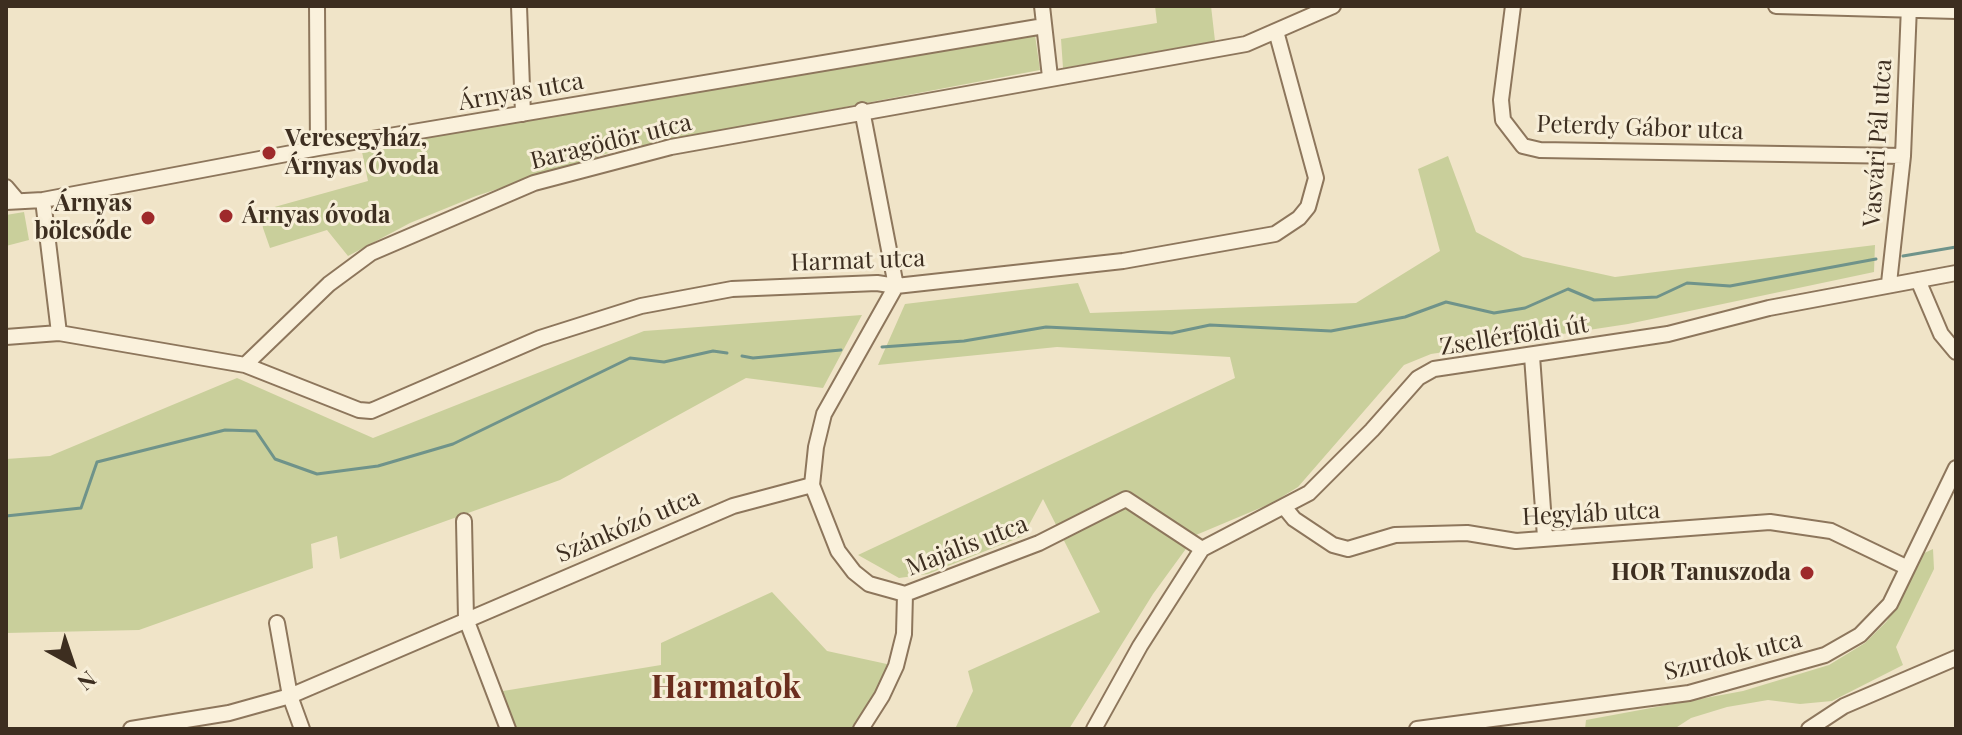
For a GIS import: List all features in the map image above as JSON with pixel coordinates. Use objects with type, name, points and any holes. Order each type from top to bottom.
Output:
[{"type":"street","points":[[317,6],[318,148]]},
{"type":"street","points":[[519,6],[523,114]]},
{"type":"street","points":[[1042,6],[1050,77]]},
{"type":"street","name":"Baragödör utca","points":[[245,365],[329,284],[371,253],[534,183],[656,151],[862,110],[1246,44],[1333,6]]},
{"type":"street","name":"Peterdy Gábor utca","points":[[1513,6],[1501,100],[1503,120],[1523,146],[1540,150],[1903,156]]},
{"type":"street","points":[[1776,6],[1909,7],[1956,11]]},
{"type":"street","name":"Vasvári Pál utca","points":[[1889,283],[1903,156],[1909,7]]},
{"type":"street","name":"Árnyas utca","points":[[11,201],[43,200],[318,148],[1044,26]]},
{"type":"street","name":"Harmat utca","points":[[245,365],[359,410],[371,411],[422,392],[525,344],[641,306],[732,289],[877,283],[896,286],[1123,261],[1275,234],[1288,227],[1308,207],[1316,178],[1276,31]]},
{"type":"street","points":[[812,485],[824,414],[896,286],[862,110]]},
{"type":"street","points":[[6,187],[11,201]]},
{"type":"street","points":[[43,200],[59,333]]},
{"type":"street","name":"Zsellérföldi út","points":[[1202,549],[1285,508],[1339,465],[1418,378],[1434,369],[1668,334],[1889,283],[1956,273]]},
{"type":"street","points":[[1918,280],[1941,334],[1956,352]]},
{"type":"street","points":[[6,337],[59,333],[245,365]]},
{"type":"street","points":[[1532,356],[1545,537]]},
{"type":"street","name":"Szurdok utca","points":[[1417,729],[1689,693],[1825,655],[1875,622],[1890,604],[1956,468]]},
{"type":"street","name":"Majális utca","points":[[812,485],[833,540],[854,572],[869,584],[905,594],[1039,543],[1126,499],[1202,549]]},
{"type":"street","name":"Szánkózó utca","points":[[131,729],[229,713],[290,696],[733,506],[812,485]]},
{"type":"street","name":"Hegyláb utca","points":[[1285,508],[1294,519],[1333,545],[1348,549],[1395,535],[1467,533],[1516,541],[1770,522],[1831,531],[1906,567]]},
{"type":"street","points":[[464,521],[466,619],[508,729]]},
{"type":"street","points":[[1094,729],[1140,646],[1202,549]]},
{"type":"street","points":[[861,729],[896,666],[904,634],[905,594]]},
{"type":"street","points":[[277,623],[290,696],[302,729]]},
{"type":"street","points":[[1809,729],[1844,706],[1956,658]]},
{"type":"green space","points":[[1155,6],[1211,6],[1215,41],[1063,68],[1061,39],[1157,23]]},
{"type":"green space","points":[[1035,35],[1040,70],[618,150],[476,196],[410,223],[348,256],[327,230],[270,248],[263,228],[260,211],[368,181],[361,147]]},
{"type":"green space","points":[[1448,156],[1476,232],[1523,257],[1615,277],[1875,245],[1874,272],[1628,324],[1431,354],[1404,365],[1298,487],[1272,503],[1196,535],[1153,594],[1069,729],[955,729],[973,691],[968,671],[1100,612],[1043,499],[1023,536],[928,574],[899,578],[858,555],[1235,378],[1230,357],[1057,347],[878,365],[905,304],[1078,283],[1090,313],[1356,303],[1440,251],[1418,169]]},
{"type":"green space","points":[[24,212],[29,240],[6,246],[6,215]]},
{"type":"green space","points":[[862,315],[823,388],[746,378],[560,480],[340,559],[337,536],[311,544],[313,568],[139,630],[6,633],[6,459],[50,456],[237,378],[373,438],[644,331]]},
{"type":"green space","points":[[1933,549],[1934,569],[1896,647],[1903,665],[1832,701],[1800,704],[1768,700],[1727,707],[1691,718],[1674,729],[1585,729],[1586,720],[1743,691],[1829,665],[1865,643],[1887,621],[1920,555]]},
{"type":"green space","points":[[772,592],[827,651],[896,666],[860,729],[508,729],[491,693],[661,665],[661,643]]},
{"type":"waterway","points":[[1903,256],[1956,247]]},
{"type":"waterway","points":[[882,347],[964,341],[1046,327],[1172,333],[1210,325],[1331,331],[1405,317],[1446,302],[1494,313],[1525,308],[1568,289],[1594,300],[1657,297],[1687,283],[1730,286],[1876,259]]},
{"type":"waterway","points":[[742,356],[753,358],[841,350]]},
{"type":"waterway","points":[[6,516],[81,508],[97,462],[225,430],[256,431],[275,459],[317,474],[378,466],[453,444],[630,358],[664,362],[713,351],[727,353]]},
{"type":"place","name":"Veresegyház, Árnyas Óvoda","points":[[269,153]]},
{"type":"place","name":"Árnyas óvoda","points":[[226,216]]},
{"type":"place","name":"Árnyas bölcsőde","points":[[148,218]]},
{"type":"place","name":"HOR Tanuszoda","points":[[1807,573]]},
{"type":"district","name":"Harmatok","points":[[726,688]]}]
